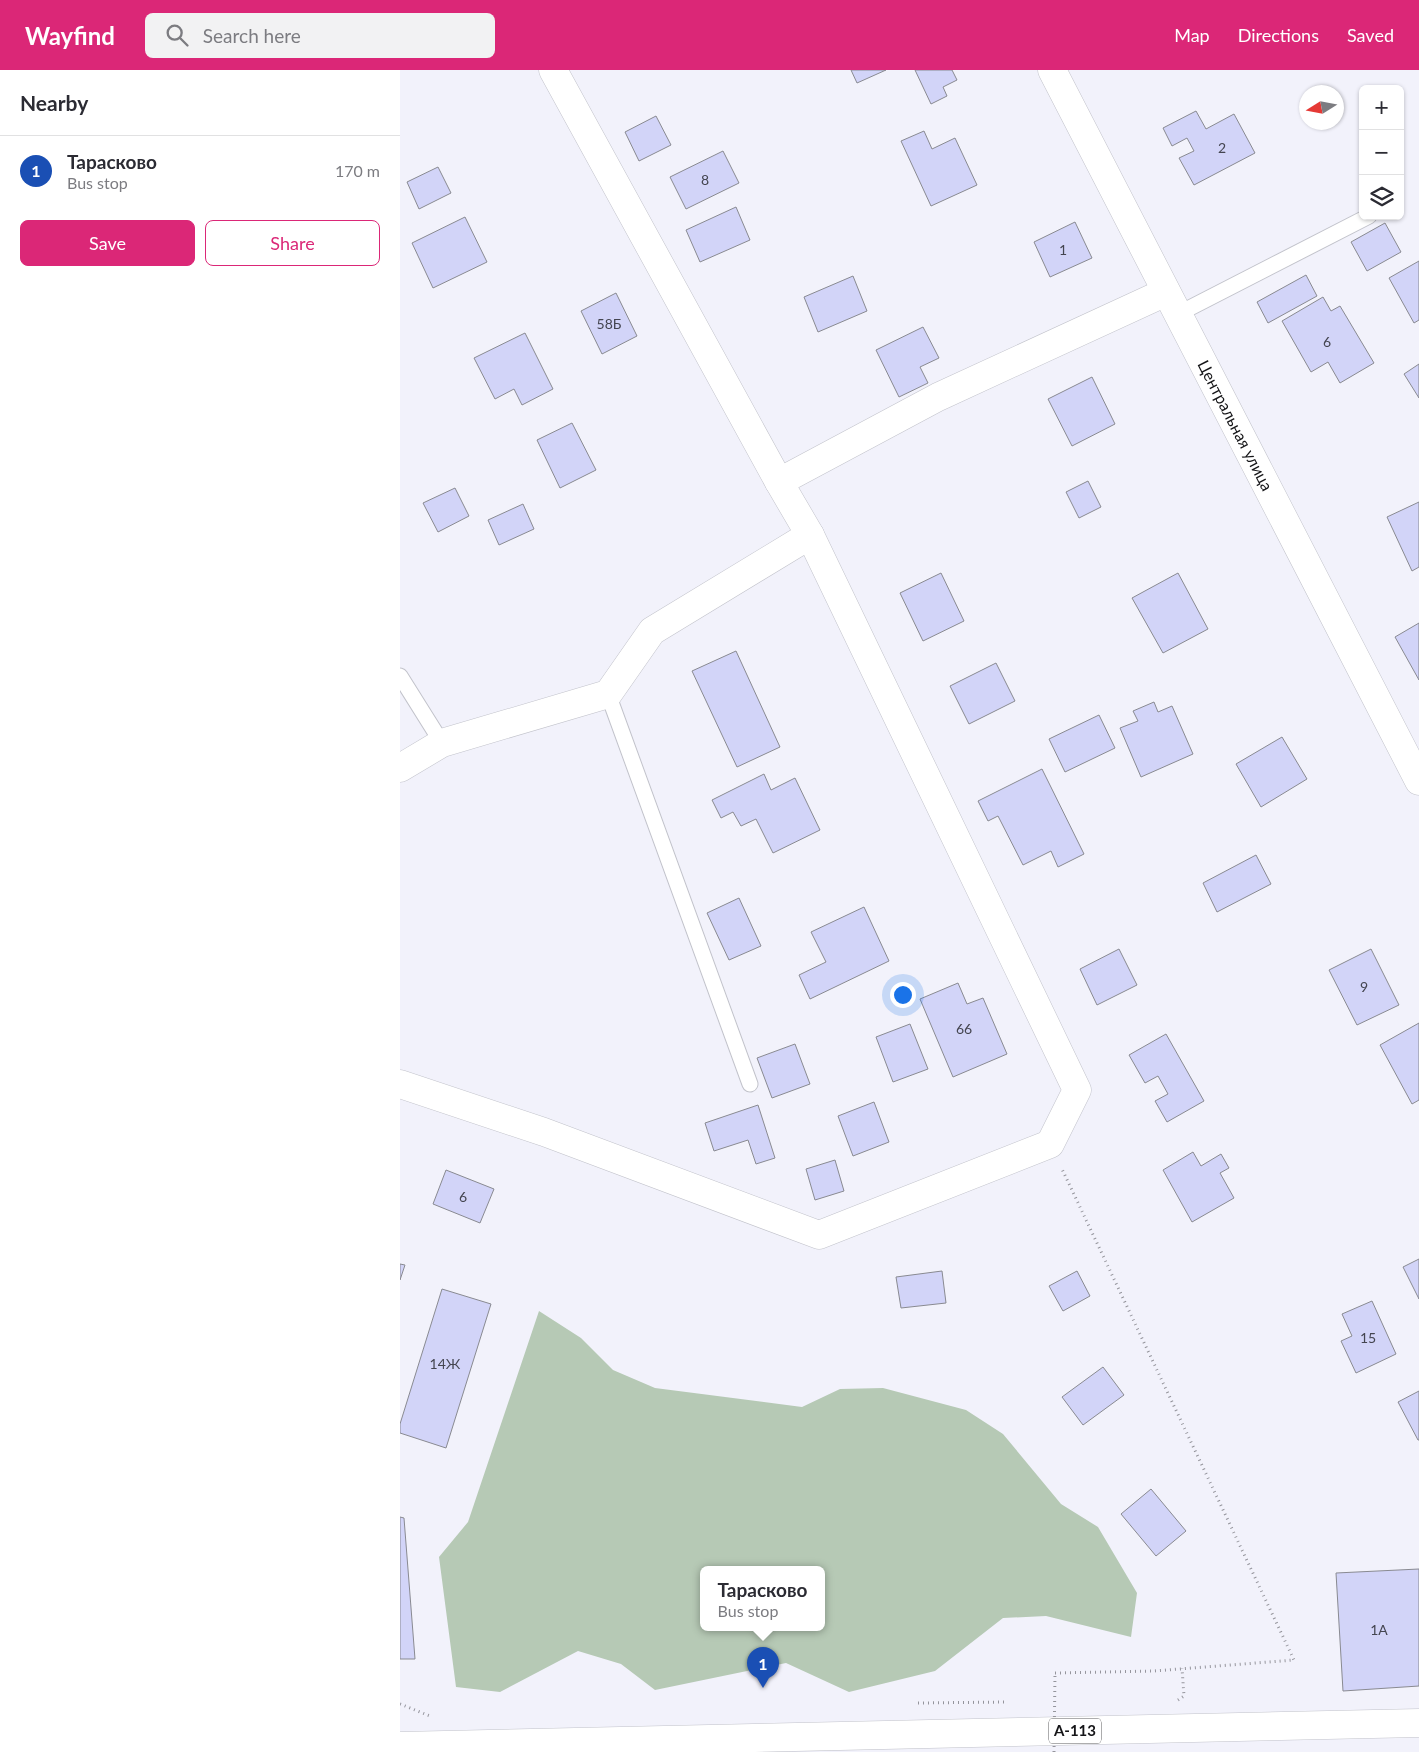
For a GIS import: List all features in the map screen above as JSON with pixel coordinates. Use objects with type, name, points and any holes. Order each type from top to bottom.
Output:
[{"type":"main road","points":[[400,1084],[544,1132],[819,1234],[1050,1144],[1077,1090],[810,535],[553,70]]},
{"type":"main road","name":"Центральная улица","points":[[1052,70],[1418,778]]},
{"type":"main road","points":[[779,482],[938,397],[1172,303]]},
{"type":"main road","points":[[400,768],[442,743],[608,694],[652,631],[810,535]]},
{"type":"main road","name":"А-113","points":[[400,1746],[1419,1723]]},
{"type":"lane","points":[[1172,303],[1360,220]]},
{"type":"lane","points":[[400,676],[442,743]]},
{"type":"lane","points":[[608,694],[750,1084]]},
{"type":"path","points":[[1050,1144],[1294,1660],[1154,1670],[1055,1673],[1054,1752]]},
{"type":"green space","points":[[539,1311],[581,1338],[613,1370],[655,1388],[802,1407],[840,1389],[883,1388],[966,1410],[1003,1434],[1061,1504],[1098,1527],[1137,1593],[1131,1637],[1046,1616],[1003,1618],[935,1671],[849,1692],[786,1663],[655,1690],[621,1664],[578,1651],[500,1692],[456,1687],[439,1557],[468,1522]]},
{"type":"building","points":[[851,70],[886,70],[857,83]]},
{"type":"building","points":[[915,70],[952,70],[957,80],[943,87],[947,96],[931,104]]},
{"type":"building","points":[[1196,111],[1206,129],[1234,114],[1255,153],[1194,185],[1179,158],[1194,151],[1187,138],[1172,146],[1163,128]]},
{"type":"building","points":[[656,116],[671,145],[639,161],[625,132]]},
{"type":"building","points":[[924,131],[932,149],[955,138],[977,185],[931,206],[901,141]]},
{"type":"building","points":[[723,151],[739,183],[686,209],[670,177]]},
{"type":"building","points":[[438,167],[451,193],[419,209],[407,182]]},
{"type":"building","points":[[736,207],[750,240],[700,262],[686,230]]},
{"type":"building","points":[[465,217],[487,262],[433,288],[412,243]]},
{"type":"building","points":[[1075,222],[1092,258],[1050,277],[1034,242]]},
{"type":"building","points":[[1385,223],[1401,252],[1367,271],[1351,242]]},
{"type":"building","points":[[1419,261],[1419,320],[1414,323],[1389,278]]},
{"type":"building","points":[[1306,275],[1317,296],[1268,323],[1257,302]]},
{"type":"building","points":[[853,276],[867,311],[818,332],[804,297]]},
{"type":"building","points":[[616,293],[637,336],[602,354],[581,311]]},
{"type":"building","points":[[1323,297],[1331,311],[1340,306],[1374,363],[1340,383],[1328,362],[1311,372],[1282,321]]},
{"type":"building","points":[[923,327],[939,358],[920,367],[928,383],[899,397],[876,350]]},
{"type":"building","points":[[525,333],[553,389],[522,405],[514,389],[495,399],[474,358]]},
{"type":"building","points":[[1419,364],[1419,398],[1404,374]]},
{"type":"building","points":[[1092,377],[1115,424],[1072,446],[1048,399]]},
{"type":"building","points":[[572,423],[596,470],[560,488],[537,440]]},
{"type":"building","points":[[1088,481],[1101,507],[1079,518],[1066,492]]},
{"type":"building","points":[[455,488],[469,516],[438,532],[423,503]]},
{"type":"building","points":[[1419,502],[1419,567],[1412,571],[1387,517]]},
{"type":"building","points":[[523,504],[534,529],[499,545],[488,520]]},
{"type":"building","points":[[941,573],[964,621],[923,641],[900,593]]},
{"type":"building","points":[[1178,573],[1208,629],[1163,653],[1132,598]]},
{"type":"building","points":[[1419,623],[1419,680],[1395,637]]},
{"type":"building","points":[[736,651],[780,747],[737,767],[692,671]]},
{"type":"building","points":[[996,663],[1015,701],[969,724],[950,686]]},
{"type":"building","points":[[1154,702],[1158,712],[1172,706],[1193,754],[1141,777],[1120,728],[1138,721],[1133,711]]},
{"type":"building","points":[[1099,715],[1115,748],[1065,772],[1049,739]]},
{"type":"building","points":[[1282,737],[1307,779],[1261,807],[1236,764]]},
{"type":"building","points":[[1042,769],[1084,854],[1058,867],[1051,851],[1023,865],[998,816],[988,821],[978,801]]},
{"type":"building","points":[[764,774],[771,790],[795,778],[820,830],[773,853],[756,819],[741,826],[733,812],[721,818],[712,800]]},
{"type":"building","points":[[1256,855],[1271,884],[1217,912],[1203,883]]},
{"type":"building","points":[[739,898],[761,946],[729,960],[707,913]]},
{"type":"building","points":[[864,907],[889,961],[810,999],[799,975],[826,962],[811,932]]},
{"type":"building","points":[[1119,949],[1137,985],[1097,1005],[1080,969]]},
{"type":"building","points":[[1371,949],[1399,1005],[1357,1025],[1329,970]]},
{"type":"building","points":[[958,983],[967,1004],[983,998],[1007,1054],[953,1077],[920,999]]},
{"type":"building","points":[[1419,1023],[1419,1100],[1412,1104],[1380,1045]]},
{"type":"building","points":[[910,1024],[928,1069],[893,1082],[876,1037]]},
{"type":"building","points":[[1166,1034],[1204,1101],[1167,1122],[1155,1101],[1168,1094],[1158,1076],[1145,1083],[1129,1055]]},
{"type":"building","points":[[795,1044],[810,1084],[772,1098],[757,1058]]},
{"type":"building","points":[[874,1102],[889,1142],[853,1156],[838,1116]]},
{"type":"building","points":[[758,1105],[775,1158],[756,1164],[748,1140],[714,1151],[705,1123]]},
{"type":"building","points":[[1193,1152],[1201,1166],[1221,1154],[1229,1168],[1220,1173],[1234,1198],[1192,1222],[1163,1170]]},
{"type":"building","points":[[835,1160],[844,1191],[815,1200],[806,1169]]},
{"type":"building","points":[[446,1170],[494,1189],[480,1223],[433,1204]]},
{"type":"building","points":[[1419,1259],[1419,1299],[1403,1267]]},
{"type":"building","points":[[400,1264],[405,1265],[400,1280]]},
{"type":"building","points":[[942,1271],[946,1303],[901,1308],[896,1277]]},
{"type":"building","points":[[1077,1271],[1090,1296],[1063,1311],[1049,1286]]},
{"type":"building","points":[[442,1289],[491,1304],[446,1448],[400,1433],[400,1424]]},
{"type":"building","points":[[1372,1301],[1396,1354],[1356,1373],[1341,1341],[1352,1336],[1342,1314]]},
{"type":"building","points":[[1103,1367],[1124,1395],[1083,1425],[1062,1397]]},
{"type":"building","points":[[1419,1391],[1419,1440],[1418,1440],[1398,1402]]},
{"type":"building","points":[[1151,1489],[1186,1531],[1156,1556],[1121,1514]]},
{"type":"building","points":[[400,1517],[404,1518],[415,1659],[400,1659]]},
{"type":"building","points":[[1419,1569],[1419,1686],[1343,1691],[1336,1573]]},
{"type":"place","name":"Тарасково","points":[[763,1688]]}]
